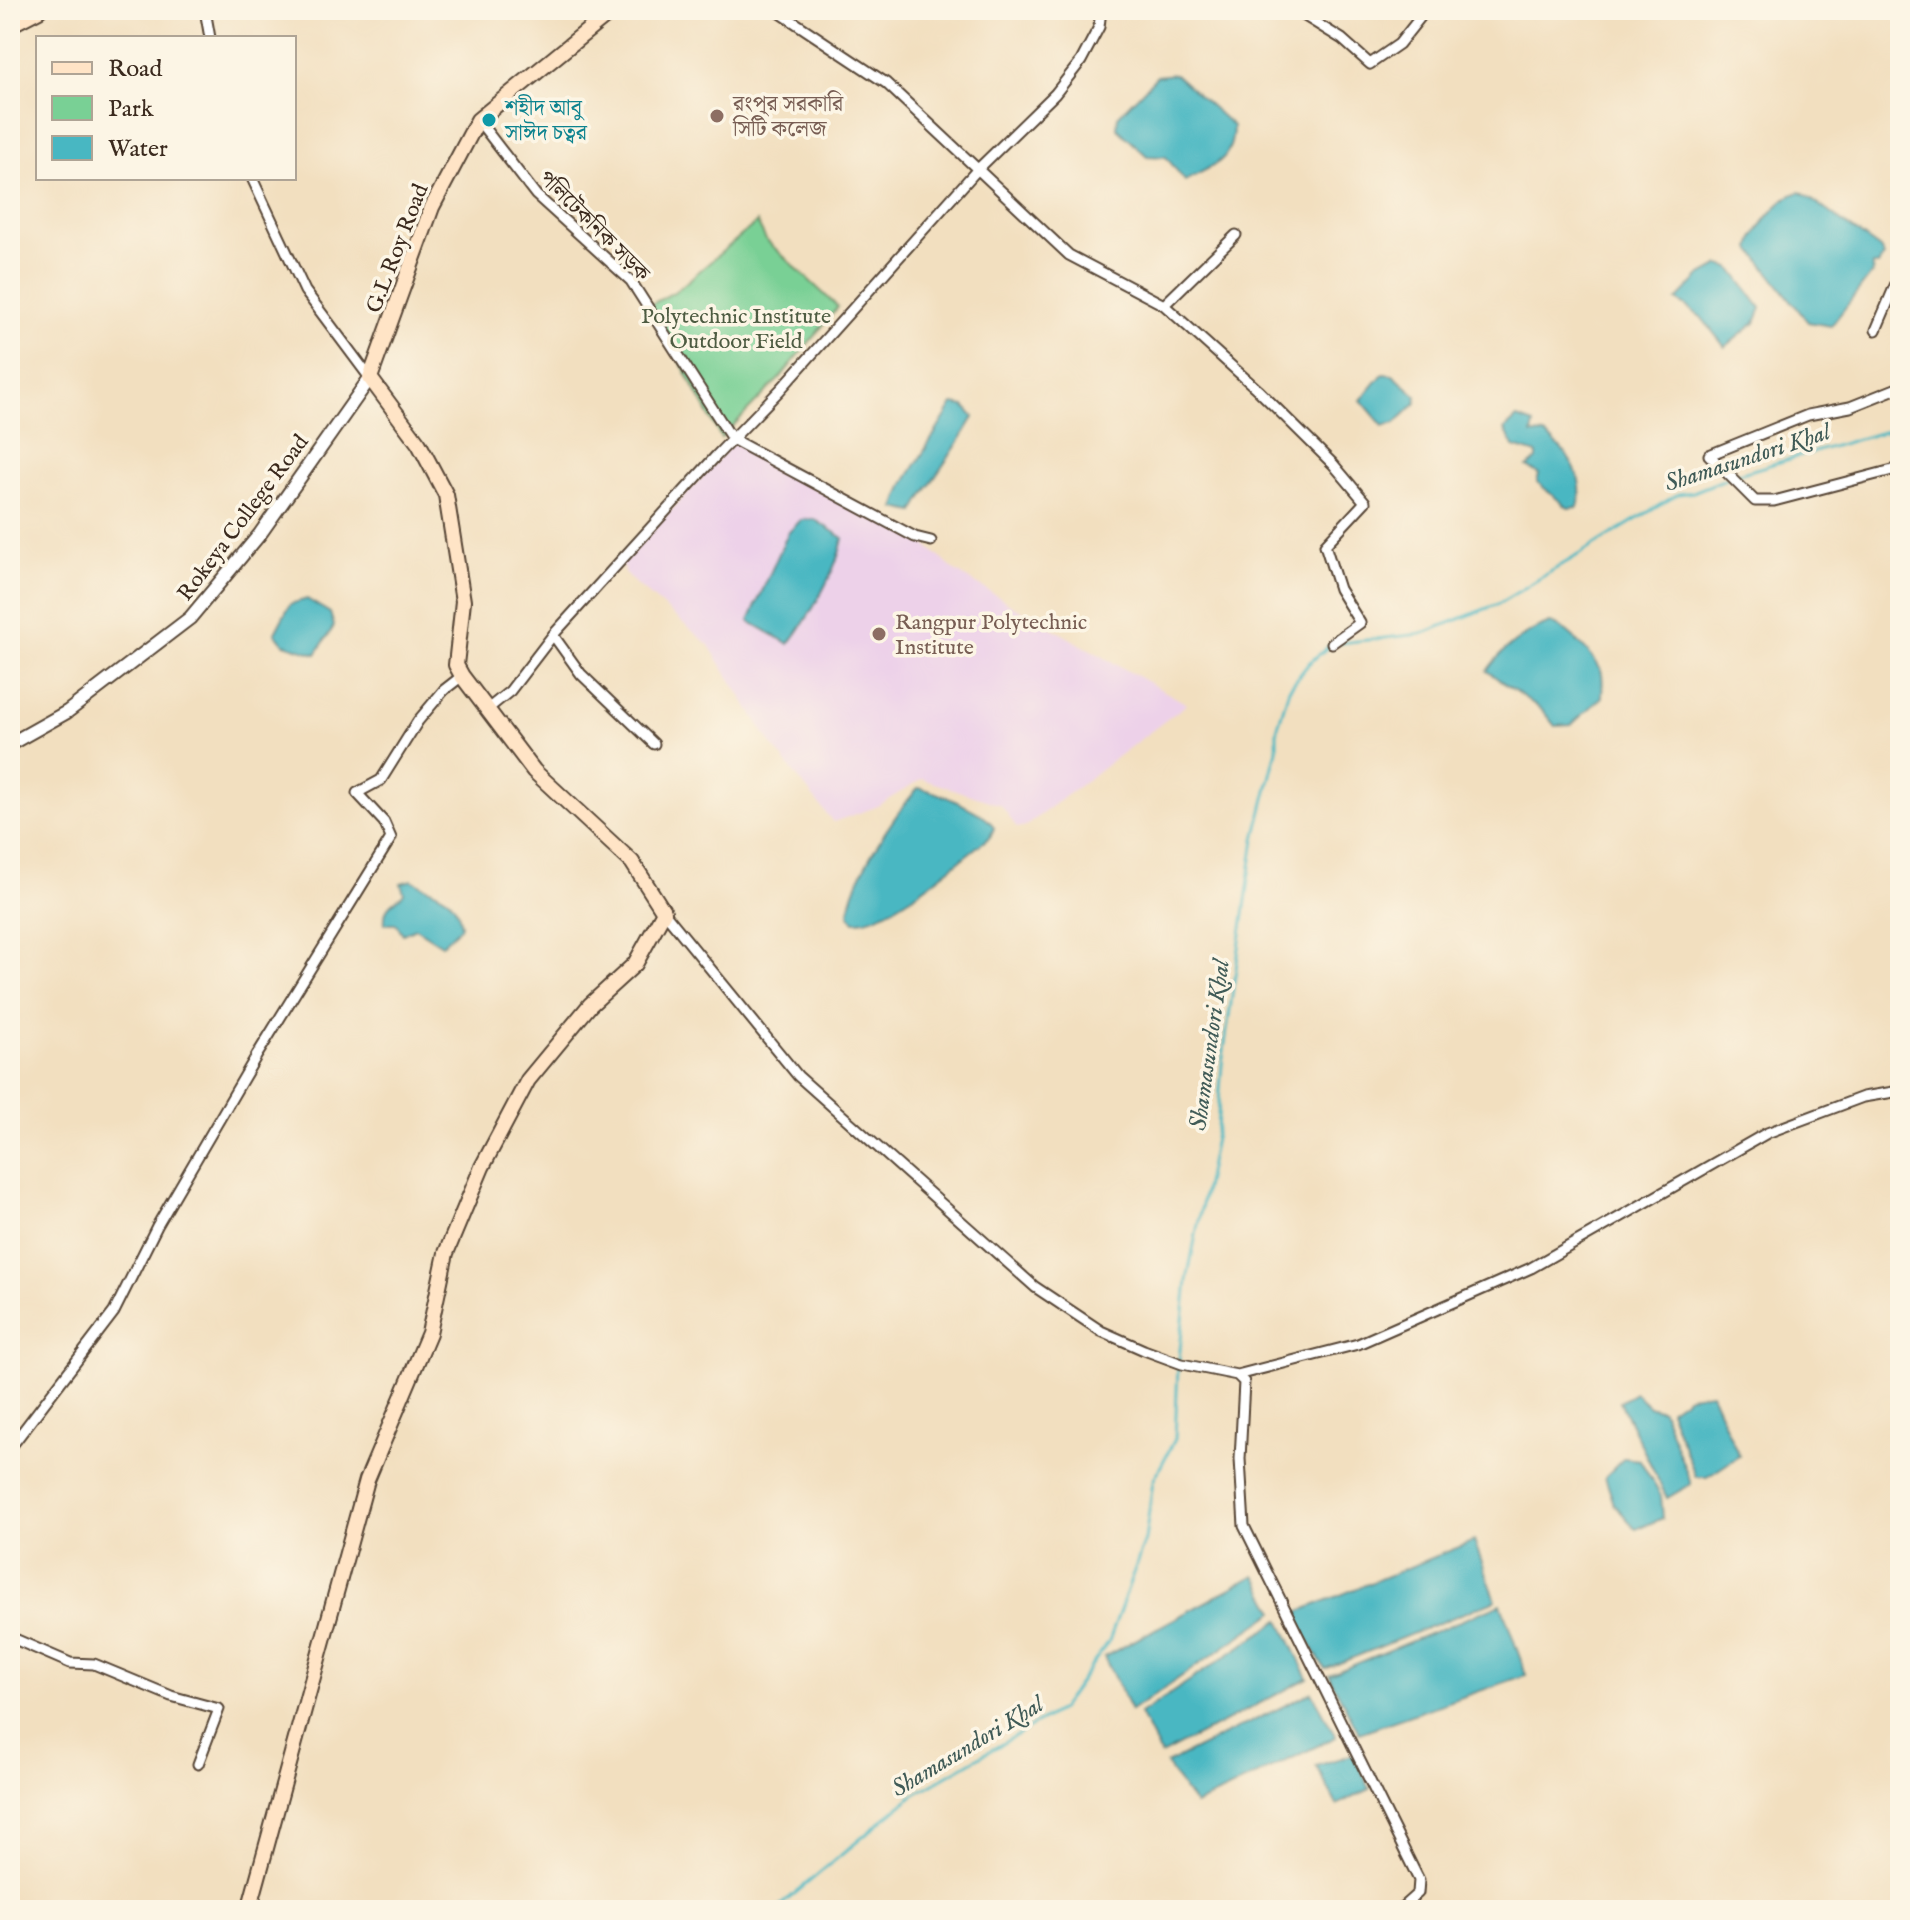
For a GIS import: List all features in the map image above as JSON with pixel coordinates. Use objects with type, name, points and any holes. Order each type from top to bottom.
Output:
[{"type":"main road","points":[[10,25],[39,10]]},
{"type":"main road","name":"G.L Roy Road","points":[[370,378],[432,207],[478,120],[613,10]]},
{"type":"main road","points":[[249,1910],[367,1480],[429,1333],[446,1253],[482,1167],[528,1080],[590,1005],[635,964],[664,912],[632,862],[534,771],[462,676],[456,665],[463,601],[446,495],[419,444],[370,378]]},
{"type":"street","points":[[205,10],[210,36]]},
{"type":"street","points":[[776,10],[886,83],[1069,255],[1164,305],[1258,390],[1333,464],[1365,502],[1325,545],[1339,589],[1360,623],[1332,643]]},
{"type":"street","points":[[489,708],[510,691],[553,635],[780,390],[977,170],[1055,94],[1081,61],[1099,27],[1101,10]]},
{"type":"street","points":[[1295,10],[1342,39],[1370,64],[1399,44],[1426,10]]},
{"type":"street","name":"পলিটেকনিক সড়ক","points":[[478,120],[536,195],[631,281],[732,439]]},
{"type":"street","points":[[253,180],[305,291],[370,378]]},
{"type":"street","points":[[1164,305],[1236,235]]},
{"type":"street","points":[[1876,330],[1900,274]]},
{"type":"street","name":"Rokeya College Road","points":[[10,744],[67,712],[190,618],[260,534],[370,378]]},
{"type":"street","points":[[1900,387],[1850,407],[1808,415],[1709,455],[1755,501],[1774,501],[1900,468]]},
{"type":"street","points":[[732,439],[915,537],[931,541]]},
{"type":"street","points":[[553,635],[581,674],[654,744]]},
{"type":"street","points":[[10,1448],[114,1312],[157,1226],[391,838],[384,822],[357,793],[381,780],[418,721],[444,690],[462,676]]},
{"type":"street","points":[[664,912],[798,1076],[1035,1287],[1101,1331],[1182,1364],[1237,1375],[1358,1344],[1531,1268],[1767,1133],[1850,1101],[1900,1091]]},
{"type":"street","points":[[1237,1375],[1244,1382],[1240,1459],[1244,1526],[1419,1880],[1418,1893],[1399,1910]]},
{"type":"street","points":[[10,1637],[70,1663],[94,1664],[171,1696],[219,1709],[198,1764]]},
{"type":"shaded area","name":"Rangpur Polytechnic Institute","points":[[737,439],[776,469],[926,545],[955,571],[1187,704],[1026,826],[1017,828],[1001,805],[922,779],[876,807],[833,822],[772,745],[708,644],[629,578],[621,565]]},
{"type":"green space","name":"Polytechnic Institute Outdoor Field","points":[[757,222],[766,240],[838,307],[780,378],[721,438],[650,305],[676,291]]},
{"type":"water","points":[[1175,74],[1233,126],[1230,148],[1220,161],[1185,181],[1166,157],[1147,156],[1117,128],[1118,116],[1157,76]]},
{"type":"water","points":[[1801,192],[1880,249],[1884,256],[1878,265],[1873,265],[1872,273],[1831,326],[1808,322],[1751,249],[1757,232],[1777,206]]},
{"type":"water","points":[[1720,265],[1731,268],[1761,308],[1755,323],[1725,347],[1701,317],[1677,300],[1700,276]]},
{"type":"water","points":[[1383,374],[1393,375],[1417,396],[1416,403],[1395,423],[1383,426],[1361,400]]},
{"type":"water","points":[[953,404],[964,406],[974,417],[914,512],[895,508],[904,484]]},
{"type":"water","points":[[1517,418],[1534,424],[1532,434],[1545,435],[1568,457],[1580,486],[1578,507],[1568,508],[1537,482],[1539,474],[1527,467],[1537,459],[1537,454],[1514,447],[1505,429]]},
{"type":"water","points":[[814,519],[843,538],[821,593],[789,644],[749,621],[788,533],[801,520]]},
{"type":"water","points":[[307,599],[330,613],[334,626],[316,654],[284,644],[275,633],[290,604]]},
{"type":"water","points":[[1550,623],[1579,643],[1602,674],[1602,697],[1571,725],[1555,726],[1542,710],[1487,671],[1514,642]]},
{"type":"water","points":[[918,788],[972,809],[994,828],[990,837],[904,902],[869,919],[854,921],[849,914],[852,899],[866,865],[886,830]]},
{"type":"water","points":[[412,880],[444,896],[459,915],[461,926],[442,945],[415,928],[403,934],[396,924],[385,924],[388,908],[404,893],[401,883]]},
{"type":"water","points":[[1635,1393],[1649,1406],[1662,1410],[1691,1484],[1667,1498],[1620,1402]]},
{"type":"water","points":[[1711,1393],[1739,1456],[1707,1477],[1696,1477],[1669,1410],[1689,1396]]},
{"type":"water","points":[[1624,1458],[1640,1460],[1661,1496],[1663,1518],[1636,1529],[1614,1504],[1605,1477]]},
{"type":"water","points":[[1474,1541],[1496,1600],[1325,1669],[1293,1614]]},
{"type":"water","points":[[1255,1575],[1275,1612],[1131,1711],[1104,1657]]},
{"type":"water","points":[[1501,1604],[1526,1675],[1359,1733],[1329,1675]]},
{"type":"water","points":[[1280,1620],[1308,1678],[1161,1755],[1140,1714]]},
{"type":"water","points":[[1312,1692],[1336,1737],[1195,1805],[1166,1764]]},
{"type":"water","points":[[1354,1754],[1370,1789],[1337,1805],[1316,1766]]},
{"type":"waterway","name":"Shamasundori Khal","points":[[1735,475],[1900,427]]},
{"type":"waterway","name":"Shamasundori Khal","points":[[1340,643],[1421,634],[1498,604],[1678,494],[1693,492],[1728,478]]},
{"type":"waterway","name":"Shamasundori Khal","points":[[1179,1360],[1187,1280],[1217,1128],[1222,1064],[1255,839],[1277,750],[1277,730],[1289,689],[1309,663],[1329,646]]},
{"type":"waterway","name":"Shamasundori Khal","points":[[775,1910],[912,1796],[1060,1710],[1109,1641],[1145,1540],[1153,1481],[1175,1439],[1178,1367]]},
{"type":"place","name":"রংপুর সরকারি সিটি কলেজ","points":[[717,116]]},
{"type":"place","name":"শহীদ আবু সাঈদ চত্বর","points":[[489,120]]},
{"type":"place","name":"Rangpur Polytechnic Institute","points":[[879,634]]}]
